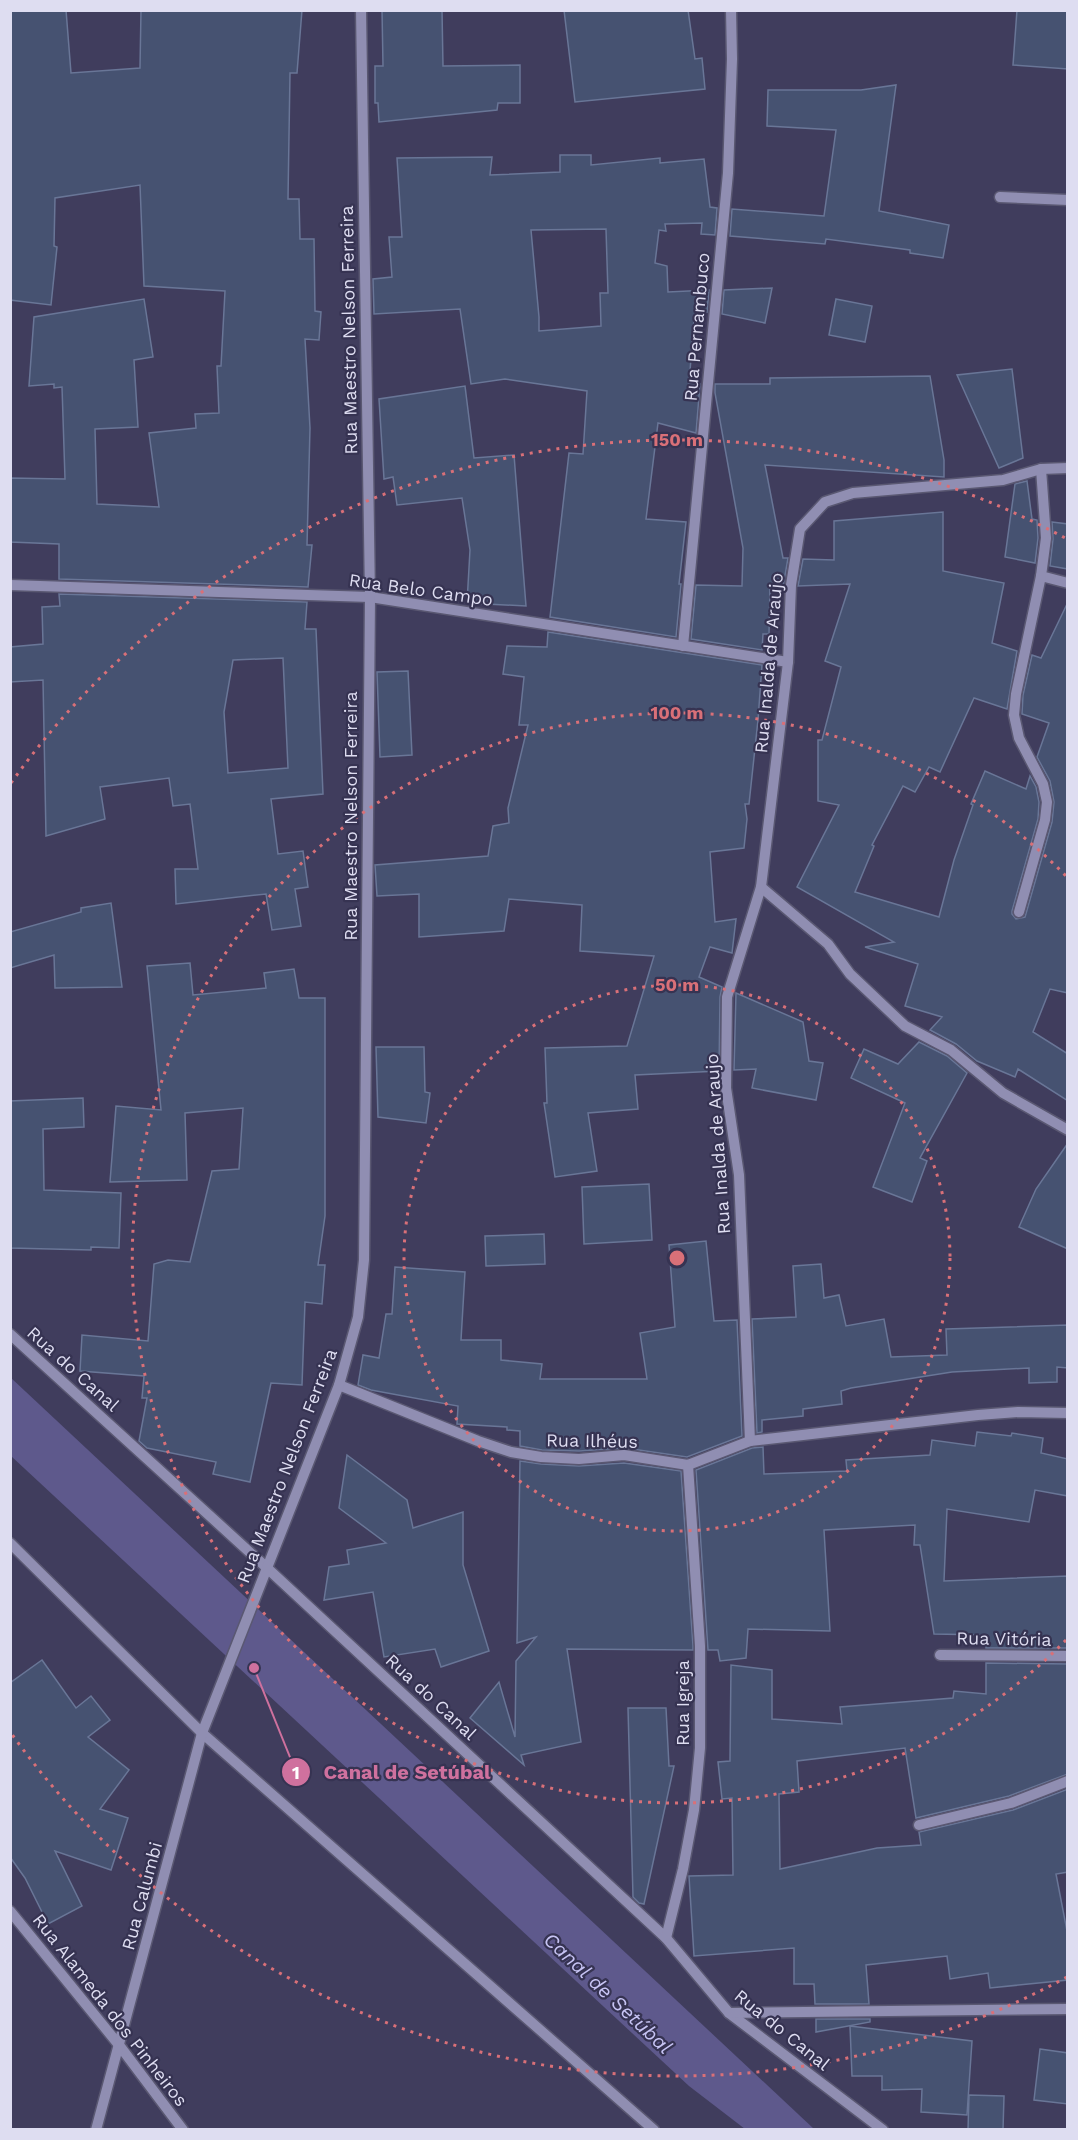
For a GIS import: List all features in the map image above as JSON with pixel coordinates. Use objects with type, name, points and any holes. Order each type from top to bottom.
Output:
[{"type":"street","name":"Rua Maestro Nelson Ferreira","points":[[225,1674],[339,1385],[358,1317],[364,1260],[370,597],[361,10]]},
{"type":"street","name":"Rua Pernambuco","points":[[683,646],[728,173],[732,59],[731,10]]},
{"type":"street","points":[[1000,197],[1068,200]]},
{"type":"street","points":[[1019,912],[1045,820],[1047,802],[1043,784],[1019,738],[1014,715],[1016,694],[1041,576],[1046,538],[1041,469],[1068,468]]},
{"type":"street","name":"Rua Inalda de Araujo","points":[[750,1441],[739,1175],[726,1088],[727,997],[761,887],[788,662],[791,585],[800,529],[825,502],[853,493],[1003,480],[1041,469]]},
{"type":"street","points":[[1041,576],[1068,583]]},
{"type":"street","name":"Rua Belo Campo","points":[[10,585],[370,597],[788,662]]},
{"type":"street","points":[[761,887],[828,944],[850,974],[905,1026],[951,1050],[1003,1093],[1068,1130]]},
{"type":"street","name":"Rua do Canal","points":[[10,1334],[266,1567],[666,1938],[729,2013],[883,2130]]},
{"type":"street","name":"Rua Ilhéus","points":[[339,1385],[511,1452],[541,1458],[624,1455],[688,1465]]},
{"type":"street","points":[[688,1465],[750,1441],[978,1415],[1018,1412],[1068,1413]]},
{"type":"street","name":"Rua Igreja","points":[[666,1938],[683,1869],[694,1810],[700,1748],[700,1646],[688,1465]]},
{"type":"street","points":[[10,1543],[202,1733],[654,2130]]},
{"type":"street","name":"Rua Vitória","points":[[940,1654],[1068,1656]]},
{"type":"street","name":"Rua Calumbi","points":[[96,2130],[202,1733],[225,1674]]},
{"type":"street","points":[[919,1825],[1011,1803],[1068,1781]]},
{"type":"street","name":"Rua Alameda dos Pinheiros","points":[[10,1911],[119,2045],[183,2130]]},
{"type":"street","points":[[729,2013],[1068,2009]]},
{"type":"water","points":[[10,1377],[814,2129],[745,2129],[689,2086],[11,1456]]},
{"type":"building","points":[[10,10],[66,10],[71,73],[140,68],[141,10],[302,10],[297,73],[290,73],[288,199],[299,199],[300,239],[314,239],[315,311],[321,312],[319,340],[305,339],[310,428],[307,545],[312,545],[308,587],[59,579],[59,544],[10,542],[10,478],[65,479],[62,387],[54,388],[54,384],[29,386],[34,317],[144,299],[153,357],[134,360],[138,427],[95,429],[97,504],[159,507],[149,433],[196,428],[195,414],[219,413],[217,366],[221,366],[225,291],[144,286],[140,185],[55,198],[54,246],[57,247],[51,305],[10,300]]},
{"type":"building","points":[[382,10],[442,10],[443,66],[520,65],[520,103],[498,103],[497,110],[379,122],[378,103],[375,103],[375,66],[383,66]]},
{"type":"building","points":[[564,10],[688,10],[695,59],[702,58],[705,89],[575,102]]},
{"type":"building","points":[[1017,10],[1068,10],[1068,69],[1013,65]]},
{"type":"building","points":[[896,85],[879,211],[949,225],[943,258],[910,253],[910,250],[826,239],[825,244],[730,236],[732,209],[824,216],[836,130],[767,126],[768,90],[861,90]]},
{"type":"building","points":[[560,155],[591,155],[591,165],[660,158],[660,163],[704,159],[710,207],[717,208],[715,235],[701,234],[702,223],[665,224],[666,231],[659,230],[655,263],[667,266],[668,292],[709,290],[707,312],[702,311],[702,318],[694,319],[689,384],[700,384],[696,433],[658,423],[646,519],[686,522],[676,637],[550,617],[569,453],[583,454],[587,391],[505,379],[471,384],[460,309],[374,314],[373,279],[392,277],[389,237],[402,237],[397,158],[492,157],[490,175],[560,172]],"holes":[[[606,229],[608,293],[600,293],[601,326],[539,331],[531,230]]]},
{"type":"building","points":[[772,288],[765,323],[722,314],[724,290]]},
{"type":"building","points":[[836,299],[872,306],[865,342],[829,335]]},
{"type":"building","points":[[1012,369],[1023,458],[999,468],[957,375]]},
{"type":"building","points":[[930,376],[944,460],[944,477],[765,465],[783,558],[788,558],[783,587],[770,587],[769,634],[763,634],[762,650],[691,639],[696,585],[742,586],[743,548],[715,384],[770,384],[770,378]]},
{"type":"building","points":[[465,386],[474,458],[514,455],[526,606],[467,603],[470,550],[462,498],[397,505],[393,477],[384,479],[379,399]]},
{"type":"building","points":[[1027,481],[1032,519],[1037,520],[1038,538],[1035,563],[1005,557],[1015,484]]},
{"type":"building","points":[[943,512],[943,571],[1004,583],[992,643],[1017,651],[1007,709],[974,698],[940,772],[929,767],[915,792],[903,786],[872,845],[874,846],[855,892],[939,917],[954,860],[973,805],[971,804],[985,771],[1026,789],[1030,776],[1036,787],[1039,802],[1038,819],[1012,911],[1016,919],[1025,917],[1052,822],[1054,802],[1050,781],[1037,757],[1049,723],[1022,714],[1023,695],[1032,655],[1041,658],[1068,602],[1068,993],[1050,989],[1033,1032],[1068,1054],[1068,1101],[1018,1069],[1015,1077],[977,1061],[956,1044],[930,1030],[942,1017],[905,1006],[918,964],[865,947],[894,942],[797,887],[839,805],[818,801],[818,740],[822,740],[841,667],[825,661],[850,584],[798,586],[803,559],[834,560],[834,521]]},
{"type":"building","points":[[1052,522],[1068,524],[1068,569],[1050,566]]},
{"type":"building","points":[[59,594],[307,602],[305,629],[316,629],[323,794],[271,799],[278,854],[303,851],[308,887],[295,889],[301,926],[272,930],[266,894],[176,904],[175,869],[198,869],[190,804],[173,806],[169,778],[100,787],[105,819],[46,836],[43,680],[10,682],[10,647],[43,644],[42,607],[60,606]],"holes":[[[283,658],[288,768],[228,773],[224,712],[233,660]]]},
{"type":"building","points":[[548,632],[762,665],[749,804],[745,804],[747,819],[744,848],[710,852],[715,922],[736,919],[732,953],[710,947],[699,977],[722,987],[719,1071],[635,1075],[638,1109],[588,1113],[597,1171],[555,1177],[544,1103],[547,1103],[545,1048],[627,1046],[654,956],[580,951],[582,905],[509,899],[504,931],[419,937],[419,894],[377,896],[375,865],[488,856],[493,826],[509,823],[508,808],[528,725],[519,725],[524,677],[503,674],[507,646],[547,647]]},
{"type":"building","points":[[408,671],[412,755],[380,757],[377,672]]},
{"type":"building","points":[[111,903],[122,987],[55,988],[54,955],[10,968],[10,932],[81,912],[81,908]]},
{"type":"building","points":[[190,963],[193,995],[266,988],[264,973],[294,969],[299,998],[325,998],[325,1216],[318,1265],[325,1265],[322,1304],[305,1302],[302,1385],[271,1383],[250,1482],[213,1474],[216,1462],[147,1448],[139,1441],[147,1398],[142,1398],[144,1376],[80,1371],[82,1335],[148,1341],[154,1264],[168,1260],[190,1262],[212,1171],[239,1169],[243,1108],[185,1113],[187,1180],[110,1182],[116,1106],[161,1110],[147,966]]},
{"type":"building","points":[[736,993],[803,1022],[809,1061],[823,1063],[816,1100],[752,1088],[756,1069],[734,1070]]},
{"type":"building","points":[[919,1042],[947,1056],[967,1073],[920,1158],[927,1161],[912,1202],[873,1187],[905,1103],[851,1078],[864,1049],[898,1064]]},
{"type":"building","points":[[376,1047],[424,1047],[425,1092],[430,1093],[426,1123],[378,1117]]},
{"type":"building","points":[[83,1098],[84,1127],[43,1129],[44,1190],[121,1193],[119,1248],[91,1247],[91,1250],[10,1248],[10,1101]]},
{"type":"building","points":[[1068,1143],[1068,1249],[1019,1227],[1036,1189]]},
{"type":"building","points":[[649,1184],[652,1240],[584,1244],[582,1187]]},
{"type":"building","points":[[544,1234],[545,1264],[486,1266],[485,1236]]},
{"type":"building","points":[[706,1241],[714,1321],[737,1320],[742,1436],[687,1457],[625,1448],[579,1451],[542,1450],[520,1446],[520,1431],[507,1430],[507,1427],[457,1424],[458,1406],[371,1390],[358,1385],[363,1355],[379,1358],[386,1314],[392,1314],[395,1267],[465,1272],[461,1340],[501,1340],[501,1360],[542,1364],[540,1379],[647,1379],[640,1333],[675,1327],[669,1245]]},
{"type":"building","points":[[821,1264],[824,1298],[839,1295],[846,1326],[884,1319],[891,1357],[947,1355],[946,1329],[1068,1325],[1068,1368],[1057,1367],[1057,1382],[1029,1383],[1029,1368],[952,1372],[851,1388],[841,1391],[842,1404],[803,1409],[803,1416],[762,1420],[762,1432],[757,1433],[752,1319],[796,1317],[793,1266]]},
{"type":"building","points":[[977,1432],[1011,1436],[1012,1433],[1043,1438],[1041,1453],[1068,1459],[1068,1496],[1035,1490],[1029,1522],[947,1509],[944,1581],[1068,1576],[1068,1648],[986,1648],[986,1635],[934,1634],[920,1545],[914,1545],[915,1525],[824,1530],[830,1631],[748,1629],[746,1658],[720,1661],[718,1650],[708,1650],[696,1470],[752,1448],[763,1447],[764,1474],[847,1471],[846,1460],[930,1455],[932,1440],[975,1446]]},
{"type":"building","points":[[347,1455],[407,1500],[413,1528],[463,1512],[463,1565],[489,1651],[441,1667],[435,1649],[384,1657],[373,1592],[324,1600],[329,1567],[349,1564],[347,1550],[386,1543],[339,1508]]},
{"type":"building","points":[[520,1461],[579,1466],[624,1463],[681,1471],[693,1646],[693,1650],[567,1649],[581,1742],[521,1755],[524,1765],[470,1718],[499,1682],[515,1737],[516,1661],[536,1637],[517,1643]]},
{"type":"building","points":[[42,1660],[76,1708],[91,1696],[110,1720],[88,1737],[129,1770],[100,1809],[128,1818],[111,1870],[55,1851],[82,1906],[48,1924],[25,1878],[10,1857],[10,1683]]},
{"type":"building","points":[[986,1663],[1068,1664],[1068,1774],[1009,1796],[916,1818],[905,1748],[797,1761],[799,1792],[779,1794],[780,1869],[877,1848],[921,1845],[919,1832],[1013,1810],[1068,1789],[1068,1872],[1056,1874],[1068,1936],[1068,1980],[990,1988],[988,1973],[950,1979],[947,1956],[866,1965],[869,2004],[815,2004],[814,1984],[794,1984],[794,1948],[694,1956],[689,1876],[733,1875],[732,1798],[722,1799],[718,1762],[730,1761],[731,1665],[772,1670],[772,1719],[842,1724],[840,1707],[953,1698],[954,1691],[986,1694]]},
{"type":"building","points":[[628,1708],[666,1708],[669,1766],[674,1766],[644,1904],[639,1903],[633,1897]]},
{"type":"building","points":[[816,2019],[870,2019],[870,2022],[816,2032]]},
{"type":"building","points":[[850,2026],[972,2041],[967,2115],[921,2112],[922,2089],[882,2090],[882,2076],[852,2076]]},
{"type":"building","points":[[1040,2049],[1068,2053],[1068,2104],[1034,2100]]},
{"type":"building","points":[[969,2095],[1004,2096],[1003,2130],[968,2130]]},
{"type":"place","name":"Canal de Setúbal","points":[[254,1668]]}]
